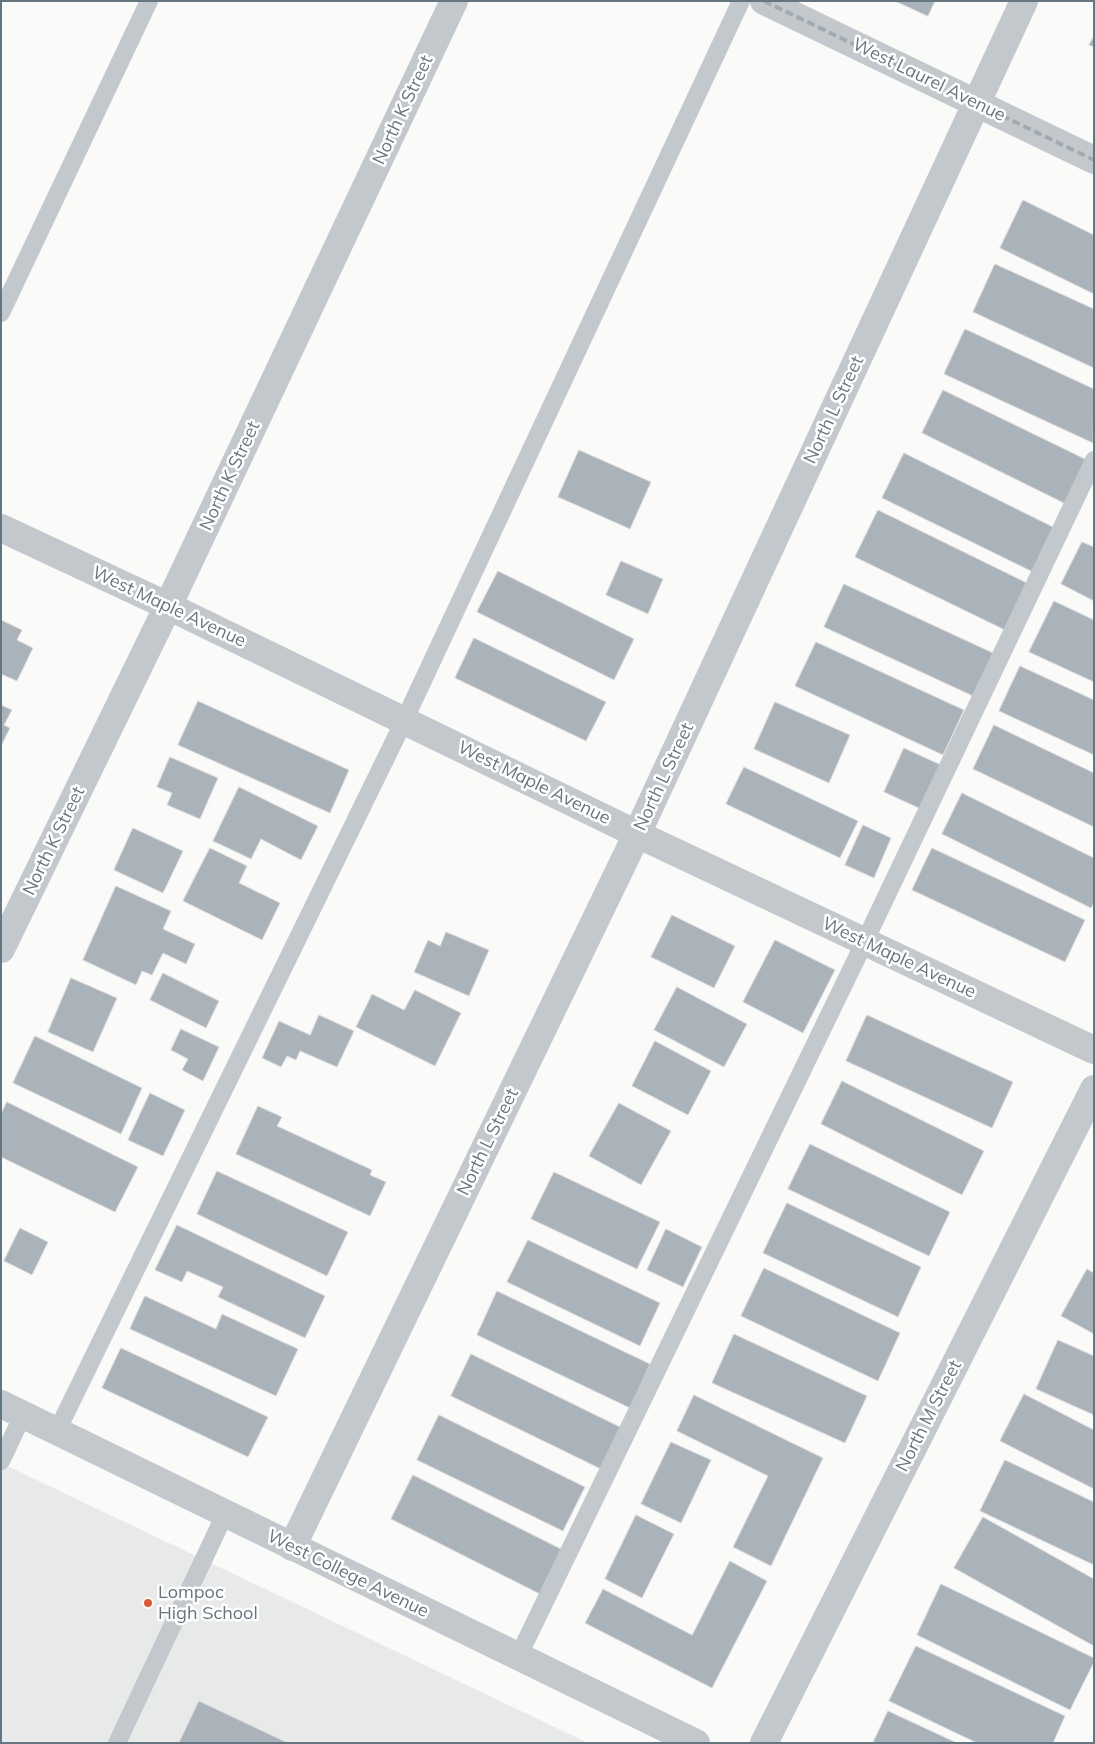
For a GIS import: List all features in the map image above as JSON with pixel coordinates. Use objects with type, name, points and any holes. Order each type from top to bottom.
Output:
[{"type":"street","name":"North K Street","points":[[1,949],[168,606],[454,1]]},
{"type":"street","name":"West Laurel Avenue","points":[[764,1],[1094,160]]},
{"type":"street","name":"North L Street","points":[[292,1547],[637,834],[1024,1]]},
{"type":"street","name":"West Maple Avenue","points":[[1,528],[168,606],[637,834],[1094,1050]]},
{"type":"street","name":"North M Street","points":[[764,1743],[1094,1089]]},
{"type":"street","name":"West College Avenue","points":[[12,1409],[696,1743]]},
{"type":"lane","points":[[1,313],[150,1]]},
{"type":"lane","points":[[57,1431],[404,721],[741,1]]},
{"type":"lane","points":[[518,1657],[865,942],[1094,460]]},
{"type":"lane","points":[[1,1460],[12,1409]]},
{"type":"lane","points":[[117,1743],[225,1514]]},
{"type":"shaded area","name":"Lompoc High School","points":[[1,1463],[588,1743],[1,1743]]},
{"type":"building","points":[[895,1],[935,1],[928,16]]},
{"type":"building","points":[[1094,36],[1094,47],[1089,45]]},
{"type":"building","points":[[1023,200],[1094,235],[1094,294],[1000,248]]},
{"type":"building","points":[[995,264],[1094,309],[1094,368],[973,312]]},
{"type":"building","points":[[965,329],[1094,389],[1093,443],[944,374]]},
{"type":"building","points":[[943,390],[1089,461],[1068,505],[922,433]]},
{"type":"building","points":[[579,450],[651,482],[630,529],[558,497]]},
{"type":"building","points":[[904,453],[1055,528],[1033,572],[882,498]]},
{"type":"building","points":[[878,510],[1027,583],[1005,630],[855,557]]},
{"type":"building","points":[[1082,542],[1094,547],[1094,601],[1061,584]]},
{"type":"building","points":[[621,561],[663,579],[648,614],[606,595]]},
{"type":"building","points":[[498,571],[634,639],[614,680],[477,612]]},
{"type":"building","points":[[844,584],[993,653],[973,696],[824,627]]},
{"type":"building","points":[[1054,601],[1094,620],[1094,682],[1029,652]]},
{"type":"building","points":[[1,620],[22,630],[17,640],[33,648],[17,681],[1,674]]},
{"type":"building","points":[[474,638],[606,702],[586,741],[455,678]]},
{"type":"building","points":[[816,642],[964,710],[943,755],[795,686]]},
{"type":"building","points":[[1020,666],[1094,700],[1094,755],[999,711]]},
{"type":"building","points":[[198,701],[349,770],[330,813],[178,745]]},
{"type":"building","points":[[775,702],[850,735],[829,783],[754,749]]},
{"type":"building","points":[[1,705],[12,710],[4,725],[10,728],[1,746]]},
{"type":"building","points":[[994,725],[1094,773],[1094,827],[973,769]]},
{"type":"building","points":[[904,748],[941,765],[921,809],[884,792]]},
{"type":"building","points":[[170,757],[218,778],[200,819],[167,805],[172,793],[157,787]]},
{"type":"building","points":[[744,767],[858,821],[840,858],[726,804]]},
{"type":"building","points":[[239,787],[318,826],[301,860],[261,839],[251,859],[213,841]]},
{"type":"building","points":[[962,793],[1094,858],[1094,903],[1091,908],[942,834]]},
{"type":"building","points":[[863,825],[891,838],[874,878],[845,865]]},
{"type":"building","points":[[133,828],[183,851],[163,893],[114,870]]},
{"type":"building","points":[[210,848],[247,866],[239,883],[280,903],[262,940],[183,901]]},
{"type":"building","points":[[932,848],[1085,920],[1065,962],[912,890]]},
{"type":"building","points":[[116,886],[171,911],[163,929],[195,944],[186,964],[163,953],[152,975],[142,971],[136,985],[83,960]]},
{"type":"building","points":[[672,915],[735,946],[714,988],[651,957]]},
{"type":"building","points":[[446,932],[489,950],[469,996],[414,972],[428,940],[440,946]]},
{"type":"building","points":[[775,940],[835,970],[803,1033],[743,1002]]},
{"type":"building","points":[[163,973],[219,1001],[206,1028],[150,1000]]},
{"type":"building","points":[[71,978],[117,998],[93,1052],[48,1032]]},
{"type":"building","points":[[677,987],[747,1024],[724,1067],[654,1030]]},
{"type":"building","points":[[415,990],[461,1013],[435,1066],[356,1027],[372,994],[404,1010]]},
{"type":"building","points":[[319,1015],[354,1031],[337,1067],[300,1051],[296,1060],[287,1056],[281,1067],[262,1058],[279,1021],[310,1035]]},
{"type":"building","points":[[867,1015],[1013,1082],[992,1128],[846,1061]]},
{"type":"building","points":[[181,1029],[219,1047],[203,1081],[182,1070],[188,1059],[171,1050]]},
{"type":"building","points":[[35,1036],[142,1088],[121,1134],[13,1083]]},
{"type":"building","points":[[655,1041],[711,1071],[688,1115],[632,1086]]},
{"type":"building","points":[[842,1081],[984,1151],[962,1195],[821,1124]]},
{"type":"building","points":[[150,1093],[185,1110],[163,1156],[128,1140]]},
{"type":"building","points":[[7,1102],[138,1167],[115,1212],[1,1157],[1,1114]]},
{"type":"building","points":[[619,1103],[671,1131],[641,1185],[589,1156]]},
{"type":"building","points":[[258,1106],[282,1117],[277,1126],[372,1170],[370,1175],[386,1182],[370,1216],[236,1154]]},
{"type":"building","points":[[810,1144],[950,1212],[929,1256],[788,1189]]},
{"type":"building","points":[[217,1171],[348,1232],[327,1276],[197,1214]]},
{"type":"building","points":[[554,1172],[660,1222],[637,1269],[531,1219]]},
{"type":"building","points":[[787,1203],[921,1267],[898,1317],[763,1253]]},
{"type":"building","points":[[177,1225],[325,1296],[305,1338],[218,1297],[223,1287],[187,1271],[182,1282],[155,1270]]},
{"type":"building","points":[[20,1228],[48,1242],[32,1275],[4,1261]]},
{"type":"building","points":[[666,1229],[702,1247],[683,1287],[647,1270]]},
{"type":"building","points":[[528,1240],[660,1303],[640,1346],[507,1282]]},
{"type":"building","points":[[764,1268],[900,1333],[878,1381],[741,1316]]},
{"type":"building","points":[[1087,1269],[1094,1273],[1094,1334],[1061,1316]]},
{"type":"building","points":[[497,1291],[650,1364],[630,1408],[477,1335]]},
{"type":"building","points":[[145,1296],[216,1329],[222,1314],[298,1349],[276,1396],[130,1329]]},
{"type":"building","points":[[734,1334],[867,1396],[845,1443],[712,1383]]},
{"type":"building","points":[[1058,1340],[1094,1356],[1094,1415],[1036,1389]]},
{"type":"building","points":[[121,1348],[268,1417],[248,1457],[102,1388]]},
{"type":"building","points":[[471,1354],[622,1428],[601,1469],[451,1396]]},
{"type":"building","points":[[1024,1394],[1094,1430],[1094,1489],[1000,1441]]},
{"type":"building","points":[[694,1395],[823,1458],[771,1566],[733,1547],[768,1476],[677,1431]]},
{"type":"building","points":[[439,1415],[585,1487],[563,1531],[417,1460]]},
{"type":"building","points":[[671,1442],[711,1460],[681,1523],[641,1504]]},
{"type":"building","points":[[1005,1460],[1094,1502],[1094,1565],[980,1511]]},
{"type":"building","points":[[413,1475],[563,1550],[540,1594],[391,1519]]},
{"type":"building","points":[[636,1515],[674,1534],[642,1598],[605,1579]]},
{"type":"building","points":[[983,1517],[1094,1579],[1094,1646],[954,1568]]},
{"type":"building","points":[[730,1561],[767,1581],[712,1688],[585,1623],[603,1589],[692,1635]]},
{"type":"building","points":[[941,1584],[1094,1658],[1094,1662],[1070,1710],[917,1635]]},
{"type":"building","points":[[916,1646],[1065,1716],[1053,1743],[977,1743],[889,1701]]},
{"type":"building","points":[[199,1701],[288,1743],[179,1743]]},
{"type":"building","points":[[888,1711],[957,1743],[873,1743]]},
{"type":"railway","points":[[764,1],[1094,160]]},
{"type":"place","name":"Lompoc High School","points":[[148,1603]]}]
